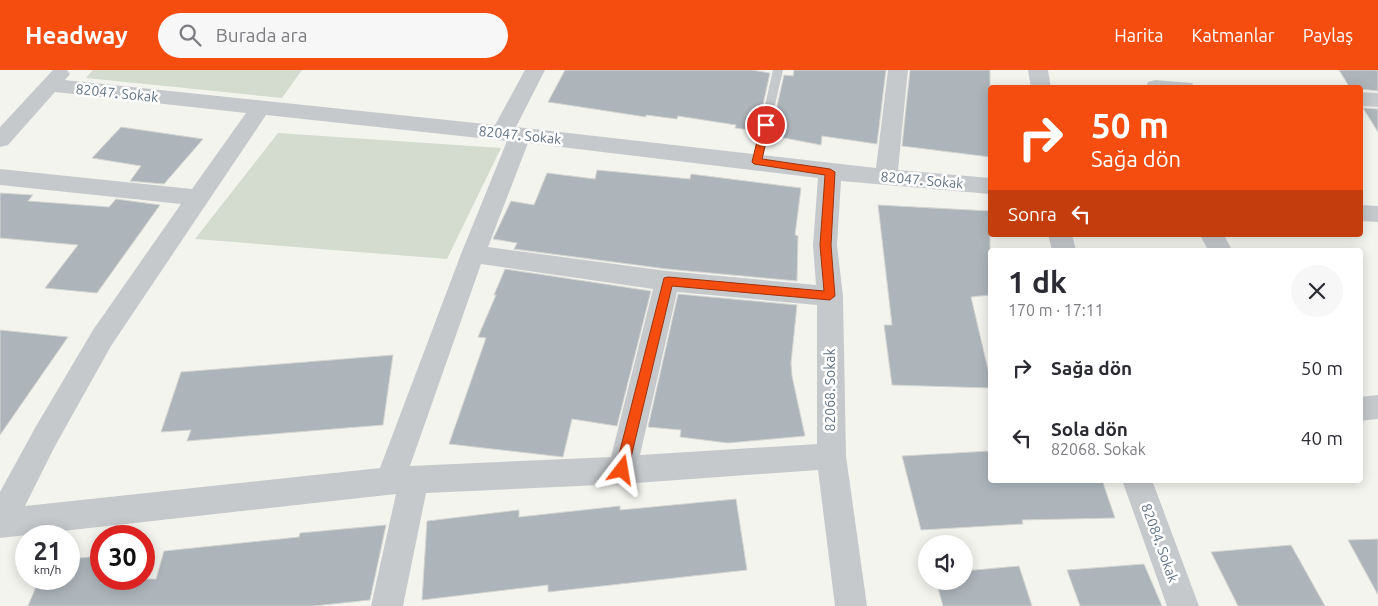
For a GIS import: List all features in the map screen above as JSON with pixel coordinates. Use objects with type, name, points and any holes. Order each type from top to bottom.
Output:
[{"type":"street","points":[[4,130],[64,70]]},
{"type":"street","points":[[386,606],[402,480],[511,134],[536,70]]},
{"type":"street","points":[[886,177],[898,70]]},
{"type":"street","points":[[1038,70],[1040,85]]},
{"type":"street","points":[[1153,81],[1171,85]]},
{"type":"street","name":"82047. Sokak","points":[[49,85],[259,109],[511,134],[830,172],[988,186]]},
{"type":"street","points":[[1363,99],[1378,100]]},
{"type":"street","points":[[0,523],[45,438],[102,338],[259,109]]},
{"type":"street","name":"82068. Sokak","points":[[830,172],[825,245],[830,296],[831,456],[851,606]]},
{"type":"street","points":[[0,178],[197,198]]},
{"type":"street","points":[[1363,213],[1378,214]]},
{"type":"street","points":[[473,254],[668,281],[830,296]]},
{"type":"street","points":[[622,470],[668,281]]},
{"type":"street","points":[[1363,409],[1378,408]]},
{"type":"street","points":[[0,523],[402,480],[622,470],[831,456]]},
{"type":"street","name":"82084. Sokak","points":[[1138,483],[1183,606]]},
{"type":"lane","points":[[757,162],[778,70]]},
{"type":"shaded area","points":[[93,70],[302,70],[282,98],[86,78]]},
{"type":"shaded area","points":[[278,133],[501,148],[447,259],[195,239]]},
{"type":"building","points":[[565,70],[752,70],[770,73],[757,131],[735,128],[736,125],[678,116],[677,119],[646,115],[646,117],[548,102]]},
{"type":"building","points":[[794,70],[886,70],[877,144],[822,136],[821,145],[774,136],[774,133],[771,133],[784,75],[793,76]]},
{"type":"building","points":[[910,70],[990,70],[990,85],[988,85],[988,157],[902,146]]},
{"type":"building","points":[[1339,70],[1378,70],[1378,91],[1363,89],[1363,85],[1348,85]]},
{"type":"building","points":[[1363,108],[1378,109],[1378,132]]},
{"type":"building","points":[[121,127],[203,139],[164,184],[130,181],[141,166],[92,158]]},
{"type":"building","points":[[597,170],[690,179],[691,174],[801,188],[795,235],[798,236],[797,281],[667,269],[514,249],[517,243],[493,239],[511,201],[534,205],[547,173],[595,179]]},
{"type":"building","points":[[0,193],[33,195],[28,201],[109,207],[116,199],[160,205],[97,293],[45,288],[78,245],[0,238]]},
{"type":"building","points":[[878,205],[988,211],[990,248],[988,248],[988,295],[971,297],[988,369],[988,388],[892,385],[884,325],[892,325]]},
{"type":"building","points":[[505,269],[651,291],[617,426],[572,419],[563,457],[449,444],[486,338],[478,337]]},
{"type":"building","points":[[678,294],[797,305],[791,363],[805,436],[728,443],[680,437],[681,430],[648,427]]},
{"type":"building","points":[[0,330],[68,337],[0,435]]},
{"type":"building","points":[[393,355],[383,425],[187,441],[191,430],[161,432],[181,372]]},
{"type":"building","points":[[988,451],[988,483],[1103,483],[1115,518],[1022,520],[1023,524],[921,530],[902,456]]},
{"type":"building","points":[[736,499],[747,570],[548,592],[548,585],[422,600],[427,521],[519,510],[519,517],[620,506],[620,510]]},
{"type":"building","points":[[386,525],[370,600],[314,606],[28,606],[35,590],[80,590],[80,558],[90,557],[90,590],[155,590],[155,579],[164,551],[299,537],[300,533]]},
{"type":"building","points":[[1378,539],[1378,595],[1348,540]]},
{"type":"building","points":[[1291,545],[1325,606],[1238,606],[1211,552]]},
{"type":"building","points":[[1144,564],[1162,606],[1080,606],[1067,570]]},
{"type":"building","points":[[1019,566],[1032,606],[943,606],[939,590],[973,590],[973,570]]},
{"type":"route","points":[[622,470],[668,281],[830,296],[825,245],[830,172],[757,162],[766,125]]}]
